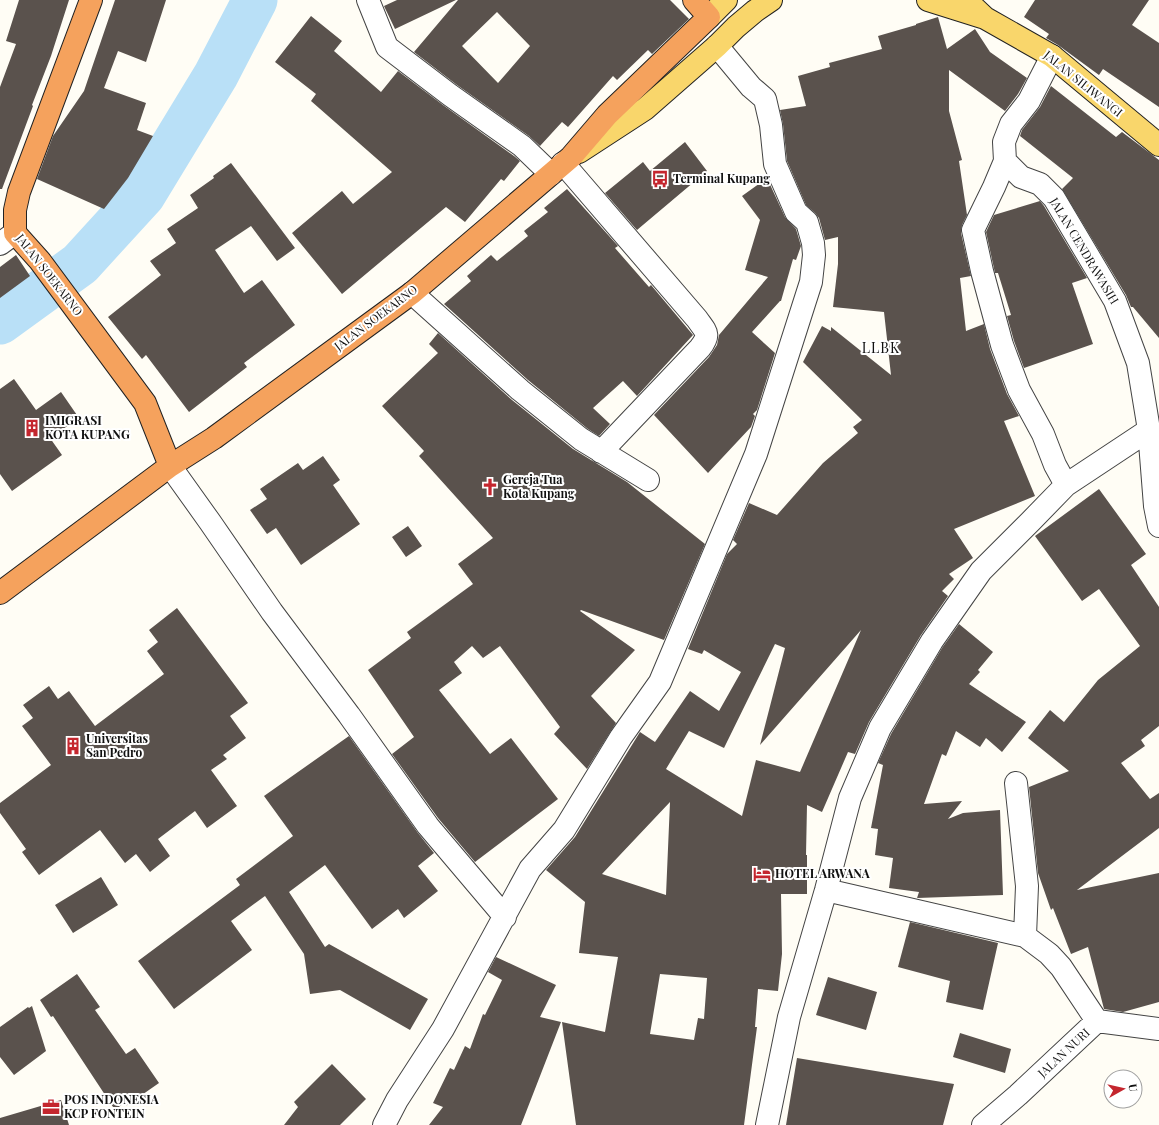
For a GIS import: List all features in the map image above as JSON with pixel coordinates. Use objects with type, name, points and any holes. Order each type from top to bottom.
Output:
[{"type":"highway","name":"JALAN SOEKARNO","points":[[90,0],[19,192],[7,239],[40,261],[145,403],[170,466]]},
{"type":"highway","points":[[694,0],[709,17]]},
{"type":"highway","name":"JALAN SOEKARNO","points":[[0,593],[170,466],[214,438],[412,293],[562,164],[607,115],[709,17]]},
{"type":"main road","points":[[709,17],[726,0]]},
{"type":"main road","points":[[562,164],[645,109],[717,46],[755,10],[770,0]]},
{"type":"main road","points":[[928,0],[985,18]]},
{"type":"main road","name":"JALAN SILIWANGI","points":[[966,0],[985,18],[1052,56],[1159,145]]},
{"type":"street","points":[[368,0],[387,47],[450,95],[522,146],[562,164],[697,319],[707,334],[706,340],[700,348],[601,452]]},
{"type":"street","points":[[384,1125],[397,1100],[443,1029],[530,869],[564,830],[620,737],[660,682],[756,454],[811,282],[814,254],[813,244],[807,222],[796,212],[775,164],[771,125],[765,99],[751,87],[717,46]]},
{"type":"street","points":[[1052,56],[1029,101],[1011,124],[1004,142],[1005,161],[973,230],[982,271],[1002,345],[1019,390],[1043,434],[1066,485]]},
{"type":"street","name":"JALAN CENDRAWASIH","points":[[1005,161],[1021,176],[1040,184],[1054,198],[1115,301],[1138,363],[1149,430],[1155,506],[1159,526]]},
{"type":"street","points":[[412,293],[520,390],[581,439],[648,480]]},
{"type":"street","points":[[768,1125],[789,1017],[826,890],[850,798],[880,728],[932,641],[980,571],[1031,522],[1066,485],[1149,430]]},
{"type":"street","points":[[170,466],[272,612],[349,715],[428,826],[504,917]]},
{"type":"street","points":[[1016,783],[1025,859],[1025,936]]},
{"type":"street","points":[[826,890],[1025,936],[1049,954],[1061,967],[1097,1021]]},
{"type":"street","name":"JALAN NURI","points":[[983,1125],[1018,1095],[1097,1021],[1159,1029]]},
{"type":"building","points":[[19,0],[69,0],[51,56],[32,105],[33,106],[2,189],[0,189],[0,87],[16,44],[6,41]]},
{"type":"building","points":[[115,0],[166,0],[146,62],[118,51],[104,88],[146,103],[137,130],[153,136],[128,178],[104,209],[37,179],[53,136],[84,91]]},
{"type":"building","points":[[397,0],[456,0],[395,29],[384,6]]},
{"type":"building","points":[[458,0],[670,0],[689,19],[652,54],[648,50],[617,80],[613,76],[568,127],[562,122],[540,146],[529,136],[457,85],[414,52]],"holes":[[[497,12],[530,46],[498,83],[462,46]]]},
{"type":"building","points":[[1035,0],[1149,0],[1132,25],[1159,43],[1159,107],[1103,69],[1099,75],[1046,38],[1049,34],[1024,17]]},
{"type":"building","points":[[311,16],[342,41],[334,51],[381,92],[398,71],[520,161],[504,181],[501,179],[465,222],[446,207],[342,294],[292,233],[342,191],[353,204],[392,172],[311,101],[316,94],[275,62]]},
{"type":"building","points":[[938,17],[947,49],[975,29],[990,52],[1027,78],[1018,94],[1005,111],[949,70],[949,111],[962,160],[959,161],[967,215],[962,225],[961,233],[971,276],[960,278],[966,331],[984,324],[990,349],[1007,394],[1019,416],[1004,421],[1035,496],[954,529],[973,558],[949,574],[954,579],[942,591],[948,596],[921,635],[869,722],[855,754],[848,752],[822,812],[807,805],[807,894],[781,894],[782,954],[778,991],[758,989],[755,1027],[757,1027],[744,1125],[576,1125],[562,1022],[605,1032],[618,957],[579,953],[585,902],[546,870],[575,837],[640,732],[655,742],[690,691],[719,711],[741,672],[704,650],[702,654],[688,649],[727,554],[737,544],[733,540],[749,503],[777,515],[823,463],[858,433],[853,427],[862,420],[803,362],[822,326],[831,331],[831,327],[891,375],[884,312],[833,307],[838,264],[838,237],[825,240],[819,218],[806,205],[787,161],[780,110],[806,106],[798,76],[830,67],[829,63],[882,49],[878,36]],"holes":[[[861,630],[800,772],[756,760],[742,816],[666,769],[689,731],[724,748],[775,644],[785,648],[760,745]],[[670,802],[666,895],[602,874]],[[660,974],[707,978],[704,1019],[698,1018],[694,1040],[650,1034]]]},
{"type":"building","points":[[1051,86],[1116,137],[1122,132],[1159,160],[1159,338],[1133,307],[1131,307],[1126,295],[1062,189],[1073,178],[1020,136],[1022,130],[1040,107]]},
{"type":"building","name":"Terminal Kupang","points":[[685,142],[707,171],[637,230],[605,193],[643,162],[650,171]]},
{"type":"building","points":[[231,163],[295,248],[277,261],[251,226],[215,250],[244,293],[262,280],[295,325],[244,363],[247,367],[189,412],[146,355],[142,359],[108,317],[161,275],[150,261],[176,243],[167,229],[198,208],[190,195],[214,178],[213,176]]},
{"type":"building","points":[[767,178],[785,217],[796,229],[801,246],[796,260],[793,259],[781,301],[752,332],[775,353],[757,410],[753,414],[755,416],[751,427],[708,473],[654,415],[709,357],[717,345],[719,335],[768,277],[745,270],[760,220],[742,196]]},
{"type":"building","points":[[567,189],[618,246],[615,248],[649,287],[651,285],[693,335],[637,396],[623,381],[593,408],[610,424],[599,436],[588,429],[528,380],[444,304],[471,281],[467,276],[491,255],[497,261],[528,236],[524,231],[548,212],[544,208]]},
{"type":"building","points":[[1040,201],[1087,278],[1072,283],[1093,344],[1024,368],[1007,316],[1011,315],[998,273],[995,273],[986,232],[994,215]]},
{"type":"building","points":[[16,255],[30,276],[0,298],[0,267]]},
{"type":"building","name":"Gereja Tua Kota Kupang","points":[[438,333],[512,400],[573,449],[627,482],[705,544],[664,640],[581,610],[580,611],[635,650],[591,696],[616,723],[587,769],[554,734],[560,727],[500,646],[483,658],[472,646],[454,662],[462,673],[439,690],[490,754],[511,738],[558,799],[475,862],[438,818],[392,754],[414,737],[368,670],[411,638],[407,632],[473,584],[458,564],[493,538],[419,456],[424,451],[382,406],[438,353],[429,344]]},
{"type":"building","name":"IMIGRASI KOTA KUPANG","points":[[14,379],[36,410],[61,392],[79,418],[50,438],[62,455],[12,491],[0,474],[0,389]]},
{"type":"building","points":[[323,456],[340,480],[333,485],[360,524],[301,565],[276,528],[267,534],[250,510],[267,499],[260,489],[298,463],[303,470]]},
{"type":"building","points":[[1099,489],[1146,554],[1131,565],[1159,607],[1159,726],[1141,740],[1145,746],[1121,763],[1150,799],[1159,793],[1159,828],[1077,890],[1159,873],[1159,1002],[1123,1012],[1104,1009],[1088,947],[1071,954],[1053,908],[1051,910],[1038,873],[1029,787],[1069,771],[1028,738],[1050,710],[1064,722],[1098,680],[1140,646],[1099,589],[1082,601],[1035,536]]},
{"type":"building","points":[[408,526],[422,546],[406,557],[392,537]]},
{"type":"building","points":[[177,608],[248,703],[230,716],[246,738],[223,755],[227,759],[211,770],[237,806],[207,828],[195,811],[158,839],[170,856],[150,872],[136,854],[125,863],[100,830],[39,875],[22,852],[26,849],[0,813],[0,803],[51,765],[22,726],[33,718],[23,705],[49,686],[58,699],[69,691],[95,726],[164,674],[147,651],[158,642],[149,630]]},
{"type":"building","points":[[959,624],[993,652],[978,670],[980,672],[969,684],[1026,722],[1002,752],[986,738],[980,747],[956,731],[946,756],[942,754],[924,804],[962,801],[948,819],[963,813],[1000,810],[1003,895],[917,898],[919,892],[889,888],[893,858],[875,855],[878,829],[871,828],[883,765],[878,763],[891,734],[942,648]]},
{"type":"building","points":[[349,736],[434,853],[418,866],[438,891],[404,918],[398,909],[372,929],[325,865],[289,892],[325,947],[329,944],[428,999],[410,1030],[340,990],[310,994],[304,954],[265,896],[231,921],[252,950],[174,1009],[138,961],[240,885],[236,879],[293,836],[264,796]]},
{"type":"building","points":[[101,877],[118,905],[73,933],[55,905]]},
{"type":"building","points":[[910,922],[998,943],[983,1010],[946,1002],[950,981],[898,967]]},
{"type":"building","points":[[496,957],[556,985],[540,1017],[561,1022],[521,1125],[429,1125],[443,1107],[433,1103],[450,1068],[454,1070],[465,1046],[470,1049],[483,1014],[485,1015],[502,980],[488,972]]},
{"type":"building","points":[[77,974],[100,1007],[95,1010],[126,1054],[135,1048],[159,1083],[126,1106],[124,1103],[115,1110],[53,1016],[51,1017],[40,1000]]},
{"type":"building","points":[[828,977],[877,992],[866,1030],[816,1015]]},
{"type":"building","points":[[32,1006],[46,1051],[14,1075],[0,1057],[0,1027],[28,1007],[29,1008]]},
{"type":"building","points":[[960,1033],[1011,1049],[1005,1073],[953,1057]]},
{"type":"building","points":[[797,1058],[954,1084],[943,1125],[786,1125]]},
{"type":"building","points":[[332,1064],[366,1099],[340,1125],[284,1125],[298,1107],[294,1102]]},
{"type":"building","name":"POS INDONESIA KCP FONTEIN","points":[[61,1100],[69,1125],[0,1125],[0,1118]]},
{"type":"waterway","points":[[0,322],[80,264],[143,195],[216,75],[255,0]]},
{"type":"place","name":"Terminal Kupang","points":[[660,179]]},
{"type":"place","name":"IMIGRASI KOTA KUPANG","points":[[32,428]]},
{"type":"place","name":"Gereja Tua Kota Kupang","points":[[490,487]]},
{"type":"place","name":"Universitas San Pedro","points":[[73,746]]},
{"type":"place","name":"HOTEL ARWANA","points":[[762,874]]},
{"type":"place","name":"POS INDONESIA KCP FONTEIN","points":[[51,1107]]},
{"type":"district","name":"LLBK","points":[[881,348]]}]
